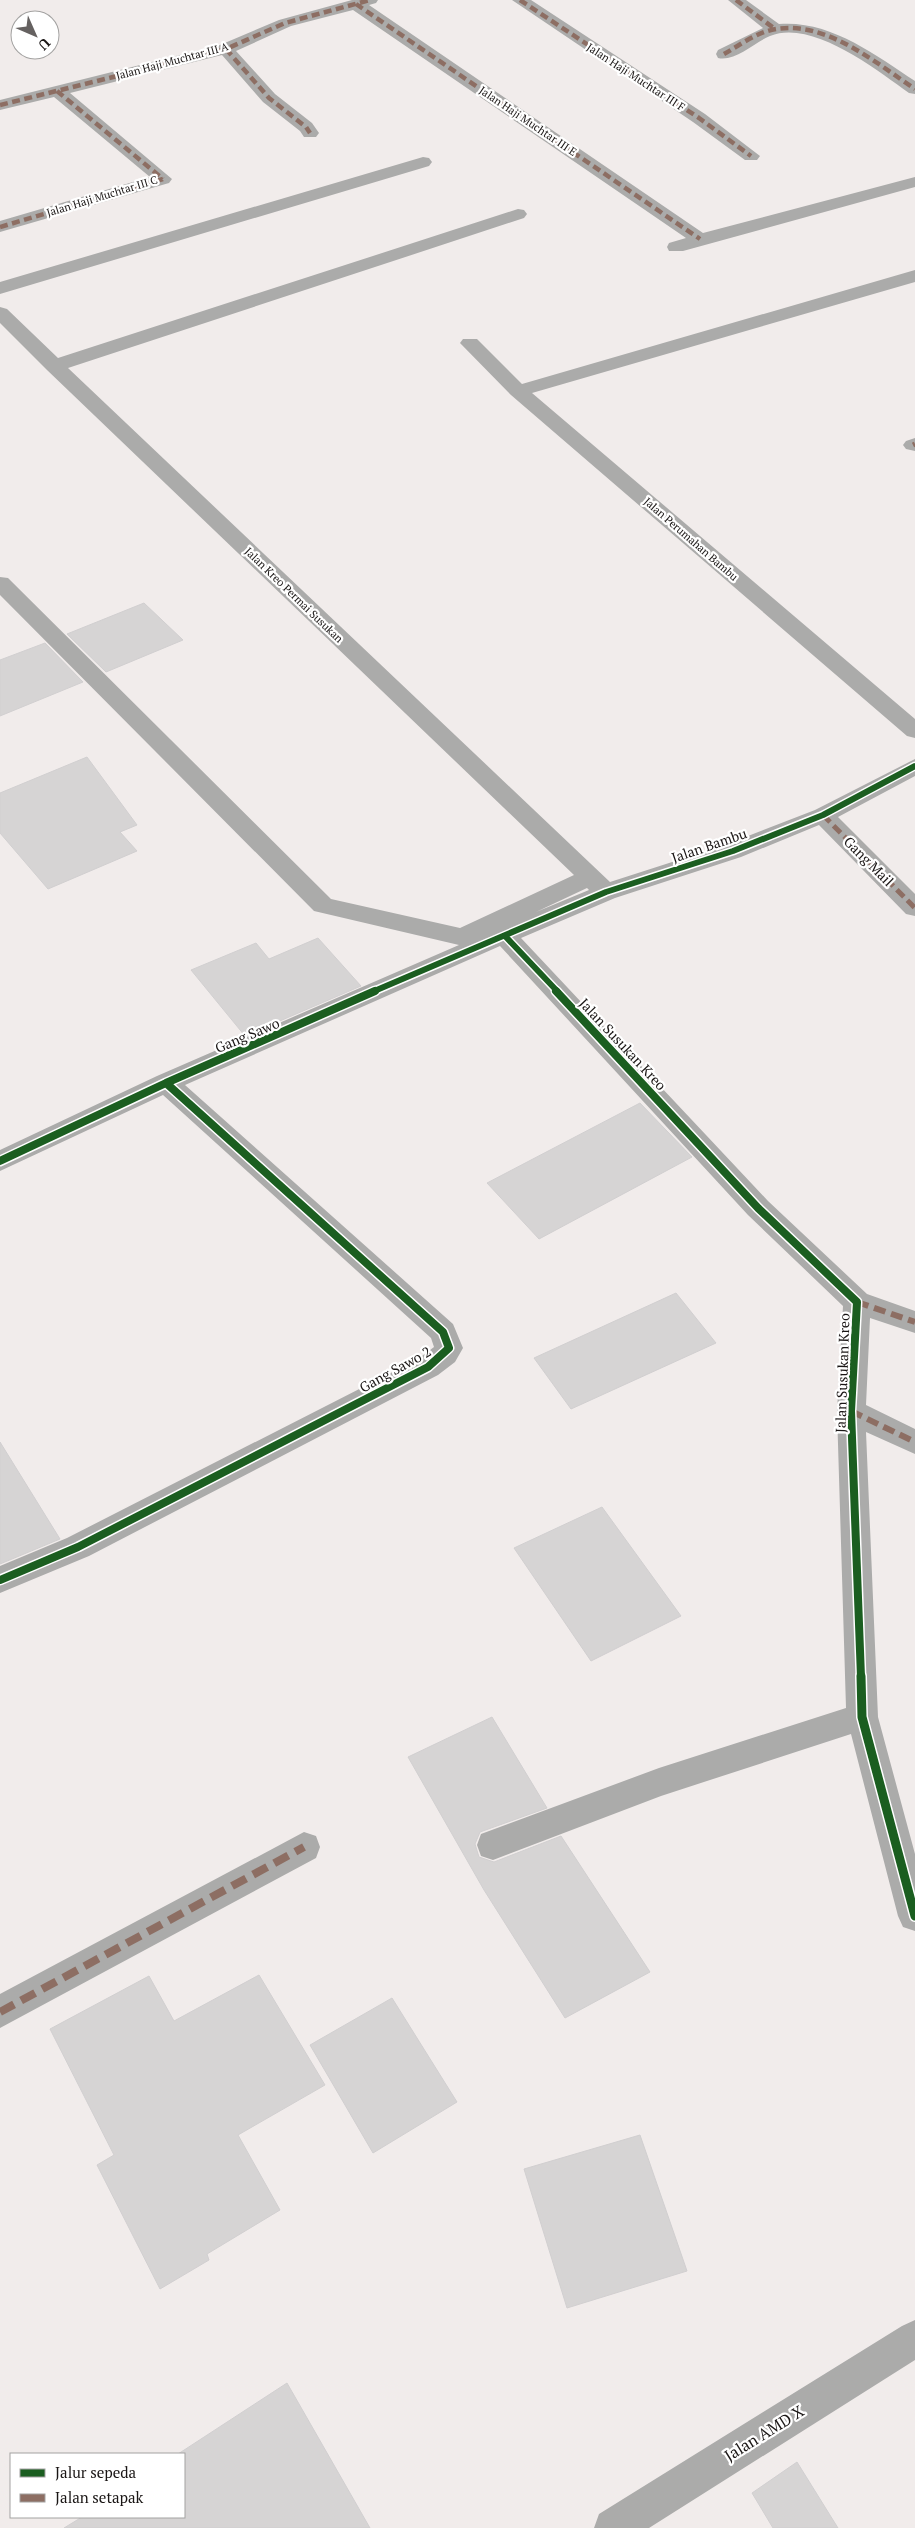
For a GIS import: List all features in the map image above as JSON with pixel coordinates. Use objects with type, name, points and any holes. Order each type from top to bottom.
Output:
[{"type":"street","name":"Jalan Haji Muchtar III F","points":[[520,0],[699,118],[750,156]]},
{"type":"street","points":[[736,0],[775,29]]},
{"type":"street","name":"Jalan Haji Muchtar III A","points":[[0,105],[226,49],[285,23],[363,2]]},
{"type":"street","name":"Jalan Haji Muchtar III E","points":[[363,2],[700,239]]},
{"type":"street","points":[[724,54],[775,29],[805,29],[818,33],[869,59],[915,89]]},
{"type":"street","points":[[226,49],[269,98],[306,127],[310,133]]},
{"type":"street","name":"Jalan Haji Muchtar III C","points":[[0,227],[163,179],[57,91]]},
{"type":"street","points":[[0,288],[423,162]]},
{"type":"street","points":[[676,247],[915,182]]},
{"type":"street","points":[[54,366],[518,214]]},
{"type":"street","points":[[518,391],[915,276]]},
{"type":"street","name":"Jalan Kreo Permai Susukan","points":[[0,313],[598,885]]},
{"type":"street","name":"Jalan Perumahan Bambu","points":[[470,343],[518,391],[915,731]]},
{"type":"street","points":[[0,583],[323,905],[462,938],[598,885]]},
{"type":"street","name":"Jalan Bambu","points":[[505,936],[598,885],[733,851],[823,815],[915,766]]},
{"type":"street","name":"Gang Mail","points":[[823,815],[915,908]]},
{"type":"street","name":"Gang Sawo","points":[[0,1161],[166,1083],[505,936]]},
{"type":"street","name":"Jalan Susukan Kreo","points":[[505,936],[758,1208],[857,1302],[851,1411],[862,1717],[915,1916]]},
{"type":"street","name":"Gang Sawo 2","points":[[0,1580],[78,1547],[428,1367],[445,1354],[449,1348],[443,1332],[166,1083]]},
{"type":"street","points":[[857,1302],[915,1322]]},
{"type":"street","points":[[851,1411],[915,1442]]},
{"type":"street","points":[[493,1846],[660,1782],[862,1717]]},
{"type":"street","points":[[0,2012],[304,1847]]},
{"type":"street","name":"Jalan AMD X","points":[[613,2528],[915,2339]]},
{"type":"building","points":[[144,603],[183,640],[106,672],[67,634]]},
{"type":"building","points":[[45,643],[83,682],[0,716],[0,660]]},
{"type":"building","points":[[87,757],[137,825],[120,832],[137,851],[48,889],[0,833],[0,793]]},
{"type":"building","points":[[318,938],[361,986],[245,1036],[191,970],[256,943],[269,959]]},
{"type":"building","points":[[640,1103],[692,1157],[539,1239],[487,1183]]},
{"type":"building","points":[[676,1293],[716,1343],[571,1409],[534,1358]]},
{"type":"building","points":[[0,1442],[60,1539],[0,1564]]},
{"type":"building","points":[[602,1507],[681,1616],[591,1661],[514,1548]]},
{"type":"building","points":[[492,1717],[547,1808],[480,1832],[475,1844],[479,1857],[494,1862],[561,1836],[650,1972],[565,2018],[484,1890],[408,1757]]},
{"type":"building","points":[[259,1975],[325,2085],[238,2135],[280,2210],[207,2254],[209,2260],[160,2289],[97,2165],[114,2155],[50,2029],[149,1976],[174,2021]]},
{"type":"building","points":[[392,1998],[457,2102],[373,2153],[310,2045]]},
{"type":"building","points":[[640,2135],[687,2271],[567,2308],[524,2169]]},
{"type":"building","points":[[287,2383],[370,2528],[64,2528],[80,2518],[185,2518],[185,2453],[180,2453]]},
{"type":"building","points":[[797,2462],[838,2528],[773,2528],[752,2493]]},
{"type":"marked path","points":[[0,105],[226,49],[285,23],[370,0]]},
{"type":"marked path","points":[[520,0],[699,118],[751,156]]},
{"type":"marked path","points":[[736,0],[775,29]]},
{"type":"marked path","points":[[356,4],[700,239]]},
{"type":"marked path","points":[[724,54],[756,36],[776,29],[793,28],[811,31],[830,38],[867,57],[915,89]]},
{"type":"marked path","points":[[226,49],[269,98],[306,127],[310,133]]},
{"type":"marked path","points":[[57,91],[163,179]]},
{"type":"marked path","points":[[0,227],[163,179]]},
{"type":"marked path","points":[[823,815],[915,908]]},
{"type":"marked path","points":[[857,1302],[915,1322]]},
{"type":"marked path","points":[[851,1411],[915,1442]]},
{"type":"marked path","points":[[0,2012],[304,1847]]},
{"type":"cycle path","points":[[0,1161],[166,1083],[606,892],[733,851],[823,815],[915,766]]},
{"type":"cycle path","points":[[505,936],[758,1208],[857,1302],[851,1411],[862,1717],[915,1916]]},
{"type":"cycle path","points":[[0,1580],[78,1547],[428,1367],[445,1354],[449,1348],[443,1332],[166,1083]]}]
